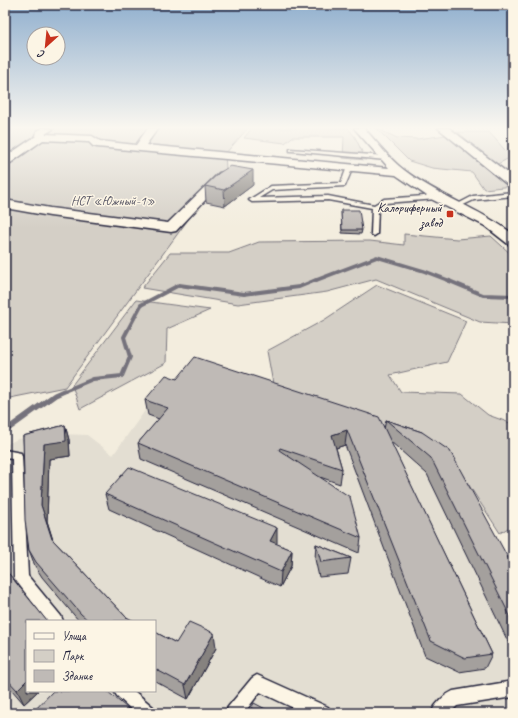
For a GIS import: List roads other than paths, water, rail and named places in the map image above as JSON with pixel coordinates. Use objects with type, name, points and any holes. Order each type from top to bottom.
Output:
[{"type":"street","points":[[5,204],[50,212],[171,228],[230,168],[229,162]]},
{"type":"street","points":[[289,162],[399,172]]},
{"type":"street","points":[[389,162],[399,172],[437,197],[490,223],[513,241]]},
{"type":"street","points":[[486,162],[513,183]]},
{"type":"lane","points":[[350,167],[343,184],[272,188],[252,200],[328,198],[375,207],[384,201],[437,197]]},
{"type":"lane","points":[[460,207],[473,198],[513,194]]},
{"type":"lane","points":[[374,234],[375,207]]},
{"type":"lane","points":[[5,454],[17,456],[20,578],[55,620]]},
{"type":"lane","points":[[234,713],[256,683],[322,713]]},
{"type":"lane","points":[[439,713],[452,699],[513,689]]},
{"type":"lane","points":[[123,692],[147,713]]},
{"type":"waterway","points":[[314,281],[377,257],[424,271],[450,281]]},
{"type":"waterway","points":[[62,392],[93,379],[122,376],[130,357],[124,337],[141,305],[179,285],[244,294],[299,287],[316,280]]},
{"type":"waterway","points":[[447,280],[483,295],[513,296]]},
{"type":"waterway","points":[[5,431],[55,395],[64,391]]},
{"type":"place","name":"Калориферный завод","points":[[450,214]]},
{"type":"park label","name":"НСТ «Южный-1»","points":[[113,200]]}]
